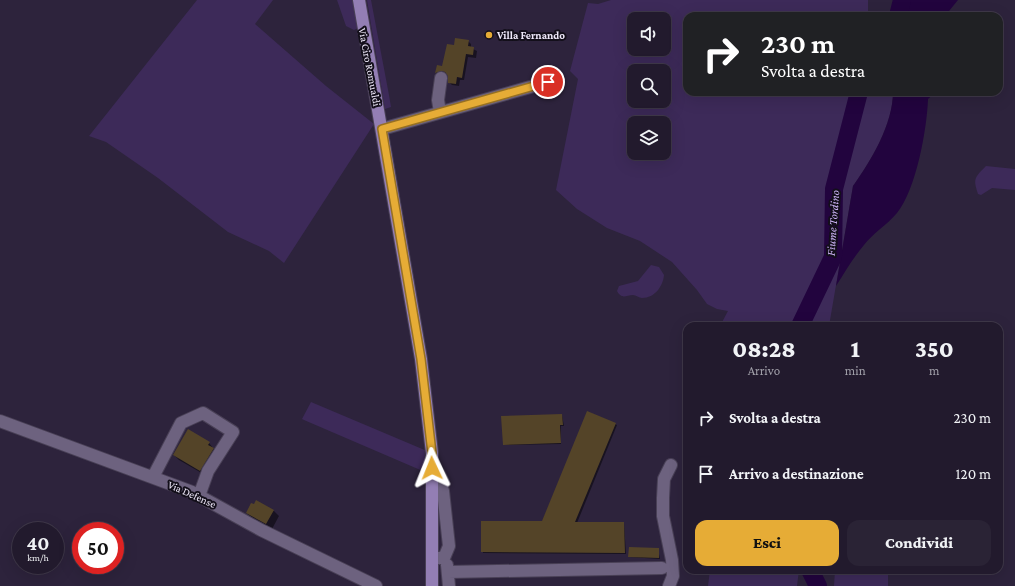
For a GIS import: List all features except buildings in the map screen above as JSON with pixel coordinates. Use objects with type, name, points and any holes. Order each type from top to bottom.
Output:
[{"type":"main road","name":"Via Ciro Romualdi","points":[[359,0],[421,359],[432,453],[432,482],[438,558],[432,586]]},
{"type":"street","points":[[440,112],[438,100],[441,78]]},
{"type":"street","points":[[382,129],[548,82]]},
{"type":"street","points":[[153,477],[181,423],[203,414],[233,432],[208,471],[199,496]]},
{"type":"street","name":"Via Defense","points":[[0,421],[153,477],[199,496],[261,530],[376,586]]},
{"type":"street","points":[[669,586],[672,576],[672,560],[666,531],[663,498],[664,479],[671,465]]},
{"type":"street","points":[[432,482],[438,482],[443,491],[449,546],[438,558],[447,562],[449,586]]},
{"type":"street","points":[[448,572],[662,568]]},
{"type":"shaded area","points":[[197,0],[273,0],[255,24],[326,86],[374,124],[284,263],[269,251],[228,232],[158,178],[106,142],[89,136]]},
{"type":"shaded area","points":[[337,0],[354,0],[358,28],[354,30],[346,26]]},
{"type":"shaded area","points":[[367,0],[371,0],[391,107],[385,109]]},
{"type":"shaded area","points":[[611,0],[868,0],[868,12],[683,12],[683,96],[893,96],[889,117],[880,142],[853,186],[830,322],[722,322],[728,311],[717,309],[707,304],[697,290],[672,262],[640,241],[607,228],[577,209],[556,190],[578,79],[570,71],[588,3],[598,4]]},
{"type":"shaded area","points":[[906,0],[958,0],[948,12],[902,12]]},
{"type":"shaded area","points":[[893,96],[931,96],[928,99],[923,142],[915,175],[904,203],[897,213],[860,250],[836,286],[853,186],[880,142],[892,104]]},
{"type":"shaded area","points":[[986,166],[1015,169],[1015,190],[992,188],[981,195],[978,194],[975,182],[979,173]]},
{"type":"shaded area","points":[[651,265],[659,267],[664,275],[658,291],[651,296],[642,298],[633,295],[622,296],[619,294],[617,291],[619,286],[638,281]]},
{"type":"shaded area","points":[[311,402],[427,451],[425,472],[302,419]]},
{"type":"shaded area","points":[[710,574],[798,574],[797,586],[708,586]]},
{"type":"shaded area","points":[[835,574],[888,574],[888,586],[834,586]]},
{"type":"waterway","name":"Fiume Tordino","points":[[899,12],[902,0]]},
{"type":"waterway","name":"Fiume Tordino","points":[[802,322],[833,257],[834,189],[858,96]]},
{"type":"waterway","name":"Fiume Tordino","points":[[812,574],[818,586]]},
{"type":"place","name":"Villa Fernando","points":[[489,35]]},
{"type":"route","points":[[432,468],[432,453],[421,359],[382,129],[416,118],[548,82]]}]
